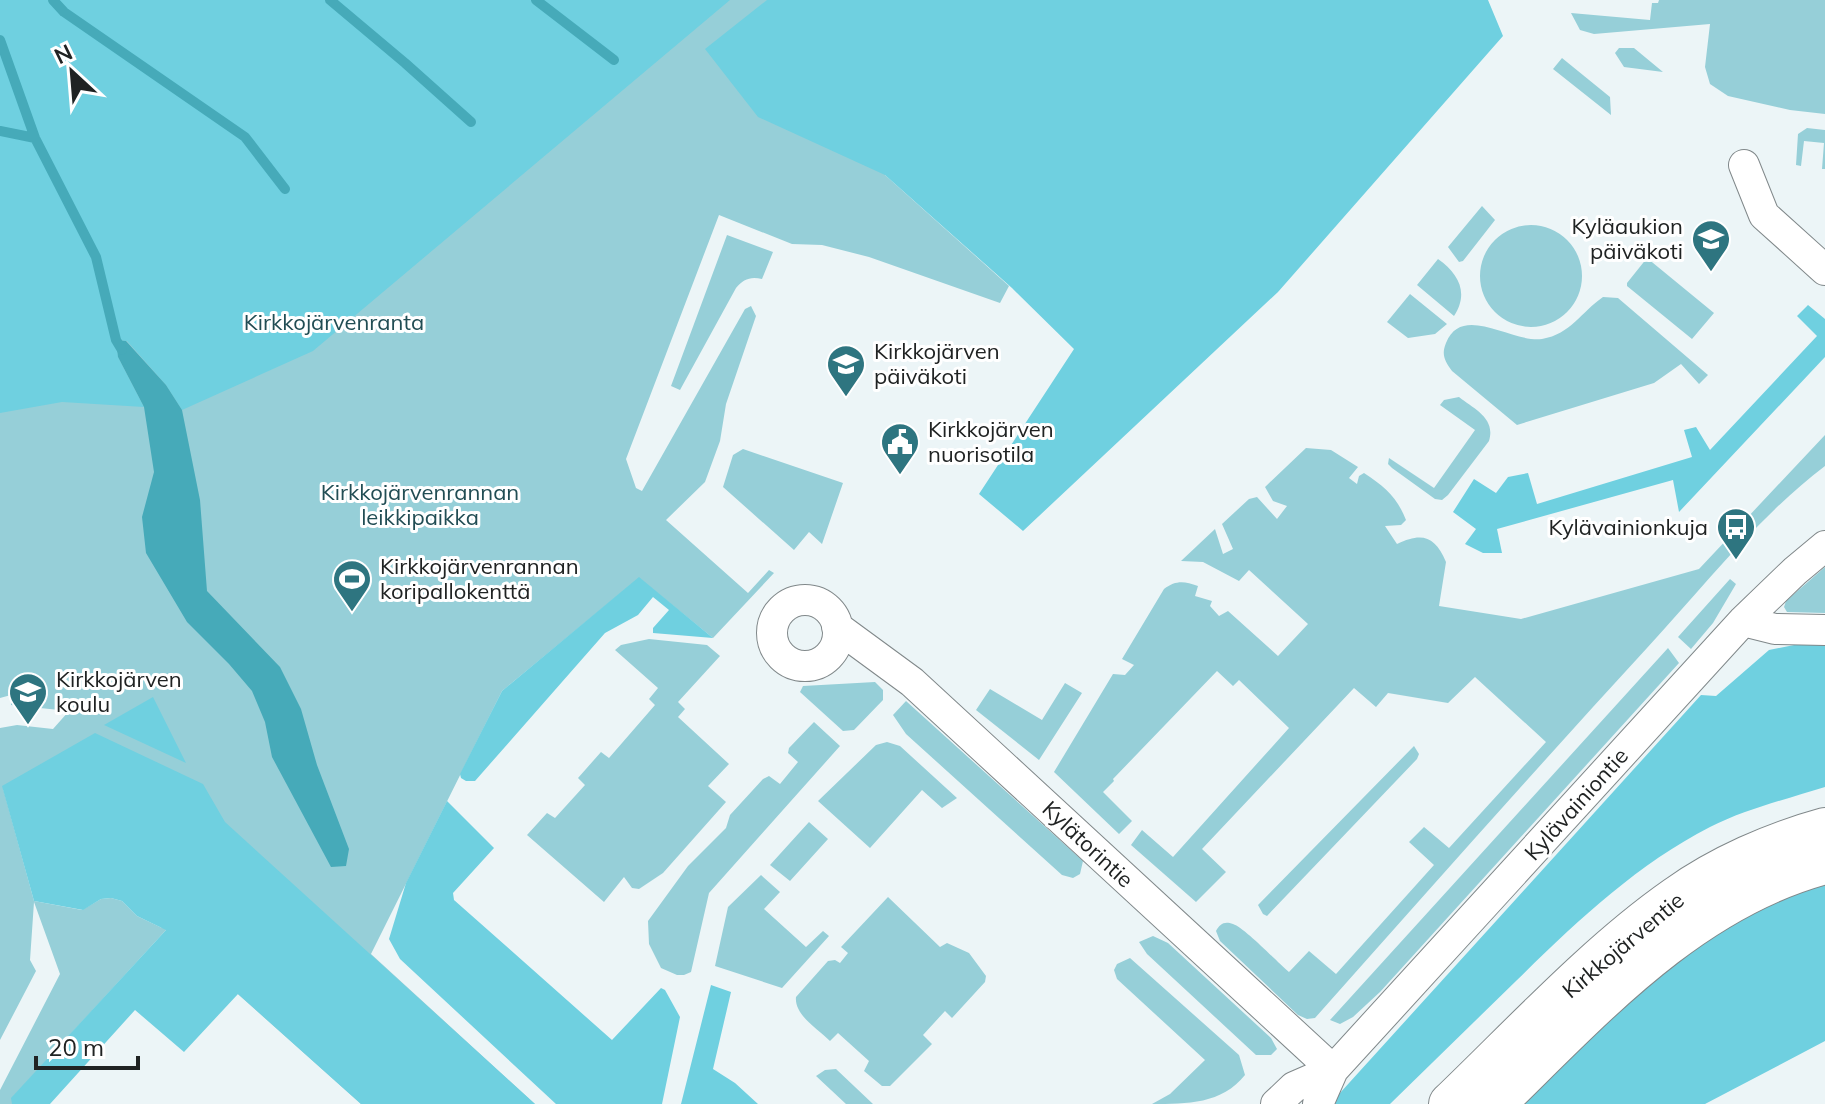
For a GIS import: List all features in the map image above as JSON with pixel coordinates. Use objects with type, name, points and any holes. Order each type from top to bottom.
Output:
[{"type":"main road","name":"Kirkkojärventie","points":[[1450,1104],[1586,974],[1676,897],[1709,877],[1794,837],[1825,829]]},
{"type":"main road","name":"Kirkkojärventie","points":[[1494,1104],[1607,994],[1663,946],[1759,889],[1825,863]]},
{"type":"street","points":[[1744,165],[1764,215],[1825,270]]},
{"type":"street","name":"Kylävainiontie","points":[[1318,1104],[1333,1070],[1743,621],[1825,546]]},
{"type":"street","points":[[1743,621],[1775,629],[1825,630]]},
{"type":"street","name":"Kylätorintie","points":[[837,627],[912,682],[1333,1070]]},
{"type":"street","name":"Kylävainiontie","points":[[1276,1104],[1294,1087],[1333,1070]]},
{"type":"green space","name":"Kirkkojärvenranta","points":[[0,0],[1084,0],[885,175],[1009,286],[1000,303],[869,257],[822,245],[792,244],[719,215],[626,459],[636,488],[642,491],[745,309],[751,306],[756,316],[726,404],[720,441],[705,482],[666,520],[748,593],[769,570],[774,573],[713,638],[639,578],[502,691],[371,954],[535,1104],[361,1104],[166,930],[12,1098],[12,1104],[0,1104],[0,1090],[60,974],[34,902],[30,960],[36,971],[0,1040],[0,728],[17,725],[53,729],[69,711],[11,705],[11,695],[0,698]],"holes":[[[3,788],[162,928],[137,916],[122,901],[111,898],[101,899],[82,910],[34,901]]]},
{"type":"green space","points":[[0,0],[730,0],[313,351],[182,410],[166,385],[127,341],[117,340],[118,357],[144,407],[62,402],[0,413]]},
{"type":"green space","points":[[767,0],[1488,0],[1503,36],[1278,292],[1023,531],[979,494],[1074,349],[1012,288],[885,175],[758,117],[705,49]]},
{"type":"green space","points":[[1659,0],[1825,0],[1825,114],[1790,110],[1728,96],[1710,84],[1705,67],[1710,24],[1594,34],[1580,30],[1571,13],[1650,20],[1652,3]]},
{"type":"green space","points":[[1619,48],[1634,48],[1663,72],[1624,67],[1615,53]]},
{"type":"green space","points":[[1562,58],[1610,97],[1611,115],[1553,69]]},
{"type":"green space","points":[[1807,128],[1825,130],[1825,169],[1822,169],[1824,143],[1804,141],[1801,166],[1796,165],[1798,134]]},
{"type":"green space","points":[[1482,206],[1495,220],[1459,262],[1448,247]]},
{"type":"green space","points":[[1531,225],[1551,229],[1567,240],[1578,256],[1582,276],[1578,296],[1567,312],[1551,323],[1531,327],[1511,323],[1495,312],[1484,296],[1480,276],[1484,256],[1495,240],[1511,229]]},
{"type":"green space","points":[[727,235],[773,252],[762,279],[748,279],[736,288],[680,390],[671,386]]},
{"type":"green space","points":[[1647,258],[1714,313],[1692,339],[1627,286]]},
{"type":"green space","points":[[1438,259],[1460,284],[1461,300],[1454,316],[1417,285]]},
{"type":"green space","points":[[1410,294],[1447,324],[1435,334],[1408,338],[1387,322]]},
{"type":"green space","points":[[1603,297],[1618,298],[1708,375],[1699,384],[1681,364],[1654,383],[1517,425],[1452,371],[1446,361],[1446,343],[1453,332],[1463,326],[1475,325],[1530,339],[1542,339],[1561,332]]},
{"type":"green space","points":[[1808,305],[1825,319],[1825,357],[1679,512],[1673,480],[1497,529],[1502,553],[1483,553],[1465,544],[1476,529],[1453,512],[1474,479],[1496,493],[1508,477],[1528,473],[1537,504],[1692,457],[1684,430],[1696,427],[1710,450],[1817,336],[1797,316]]},
{"type":"green space","points":[[1459,397],[1487,420],[1489,441],[1448,495],[1442,500],[1435,499],[1392,468],[1388,464],[1389,458],[1434,488],[1475,430],[1440,405],[1444,400]]},
{"type":"green space","points":[[1825,435],[1825,466],[1777,507],[1732,553],[1315,1018],[1298,1015],[1220,941],[1216,931],[1219,927],[1227,923],[1238,927],[1289,972],[1309,951],[1336,974],[1434,865],[1409,842],[1424,827],[1449,848],[1546,742],[1475,677],[1448,703],[1388,693],[1376,707],[1354,688],[1202,849],[1226,872],[1196,902],[1131,845],[1142,830],[1173,857],[1289,728],[1239,680],[1233,686],[1217,671],[1113,779],[1103,792],[1132,821],[1119,834],[1054,772],[1113,674],[1125,675],[1134,665],[1122,659],[1168,586],[1180,582],[1198,586],[1195,596],[1212,601],[1210,606],[1219,616],[1228,611],[1278,656],[1308,624],[1249,570],[1239,581],[1203,562],[1181,561],[1215,529],[1223,554],[1233,549],[1222,524],[1249,499],[1257,497],[1277,519],[1287,506],[1273,501],[1265,487],[1306,448],[1331,450],[1358,467],[1349,478],[1357,484],[1359,476],[1364,473],[1390,493],[1406,520],[1401,525],[1385,526],[1397,544],[1421,538],[1437,547],[1446,562],[1439,606],[1521,619],[1699,569]]},
{"type":"green space","points":[[743,449],[843,483],[822,544],[809,532],[794,550],[723,487],[733,455]]},
{"type":"green space","points":[[1825,567],[1825,613],[1787,612],[1784,607],[1786,601]]},
{"type":"green space","points":[[639,577],[713,638],[653,633],[653,628],[669,610],[653,597],[638,615],[605,633],[475,781],[461,778],[460,774],[502,691]]},
{"type":"green space","points":[[1730,579],[1736,584],[1713,623],[1691,649],[1678,637]]},
{"type":"green space","points":[[649,639],[707,645],[720,656],[678,702],[685,709],[678,717],[729,764],[708,786],[726,802],[663,873],[639,889],[632,888],[624,877],[604,902],[527,835],[547,813],[555,818],[585,785],[578,778],[601,752],[609,758],[655,705],[649,699],[658,688],[615,650],[621,645]]},
{"type":"green space","points":[[1814,641],[1825,642],[1825,787],[1710,827],[1632,877],[1561,938],[1390,1104],[1330,1104],[1701,695],[1716,696],[1769,650]]},
{"type":"green space","points":[[1668,648],[1679,663],[1380,992],[1353,1017],[1340,1024],[1330,1020]]},
{"type":"green space","points":[[875,682],[883,690],[883,700],[854,730],[843,731],[800,692],[803,686]]},
{"type":"green space","points":[[1065,683],[1082,693],[1039,760],[976,710],[990,689],[1042,720]]},
{"type":"green space","points":[[153,697],[186,763],[104,725]]},
{"type":"green space","points":[[906,701],[1083,861],[1080,874],[1073,878],[1062,875],[906,734],[893,715]]},
{"type":"green space","points":[[814,722],[840,746],[709,893],[691,972],[677,975],[661,968],[649,944],[648,921],[688,866],[726,828],[730,815],[763,779],[769,776],[780,784],[798,762],[788,753],[789,748]]},
{"type":"green space","points":[[95,733],[203,784],[225,822],[535,1104],[361,1104],[238,994],[184,1052],[135,1010],[50,1104],[12,1104],[11,1098],[166,930],[137,916],[122,901],[111,898],[101,899],[83,910],[34,901],[2,786]]},
{"type":"green space","points":[[887,742],[900,746],[957,798],[942,808],[922,790],[870,848],[818,801],[876,745]]},
{"type":"green space","points":[[1414,746],[1419,754],[1417,759],[1267,916],[1263,914],[1258,905]]},
{"type":"green space","points":[[447,801],[494,848],[453,893],[454,900],[612,1040],[661,988],[665,990],[680,1017],[662,1104],[556,1104],[400,959],[389,939],[406,883]]},
{"type":"green space","points":[[809,822],[828,839],[790,881],[770,865]]},
{"type":"green space","points":[[1825,874],[1825,1041],[1705,1104],[1524,1104],[1608,1018],[1693,941]]},
{"type":"green space","points":[[761,875],[780,892],[764,909],[806,947],[823,931],[829,936],[782,988],[715,966],[728,907]]},
{"type":"green space","points":[[888,897],[940,947],[947,943],[969,953],[986,976],[985,982],[952,1018],[945,1011],[923,1035],[932,1044],[890,1086],[882,1086],[864,1071],[869,1061],[838,1033],[830,1041],[808,1021],[796,1004],[796,997],[828,961],[840,963],[848,953],[841,947]]},
{"type":"green space","points":[[1153,936],[1168,943],[1271,1038],[1277,1049],[1271,1055],[1256,1055],[1147,954],[1139,942]]},
{"type":"green space","points":[[1130,958],[1239,1055],[1245,1075],[1236,1085],[1203,1100],[1152,1104],[1170,1094],[1205,1060],[1117,979],[1114,970],[1117,964]]},
{"type":"green space","points":[[711,985],[731,992],[713,1069],[735,1083],[758,1104],[681,1104]]},
{"type":"green space","points":[[836,1069],[873,1104],[846,1104],[816,1076],[825,1070]]},
{"type":"shaded area","points":[[116,340],[126,341],[166,385],[182,410],[200,500],[207,591],[280,667],[301,709],[317,765],[349,849],[346,866],[331,867],[272,757],[265,722],[252,691],[187,622],[146,553],[142,517],[154,472],[144,407],[118,357]]},
{"type":"waterway","points":[[53,0],[64,12],[245,137],[285,189]]},
{"type":"waterway","points":[[330,0],[471,122]]},
{"type":"waterway","points":[[536,0],[614,60]]},
{"type":"waterway","points":[[0,40],[35,138],[96,257],[116,340],[122,350]]},
{"type":"waterway","points":[[0,131],[35,138]]},
{"type":"place","name":"Kyläaukion päiväkoti","points":[[1711,273]]},
{"type":"place","name":"Kirkkojärven päiväkoti","points":[[846,398]]},
{"type":"place","name":"Kirkkojärven nuorisotila","points":[[900,476]]},
{"type":"place","name":"Kylävainionkuja","points":[[1736,561]]},
{"type":"place","name":"Kirkkojärvenrannan koripallokenttä","points":[[352,613]]},
{"type":"place","name":"Kirkkojärven koulu","points":[[28,726]]},
{"type":"park label","name":"Kirkkojärvenrannan leikkipaikka","points":[[420,504]]}]
